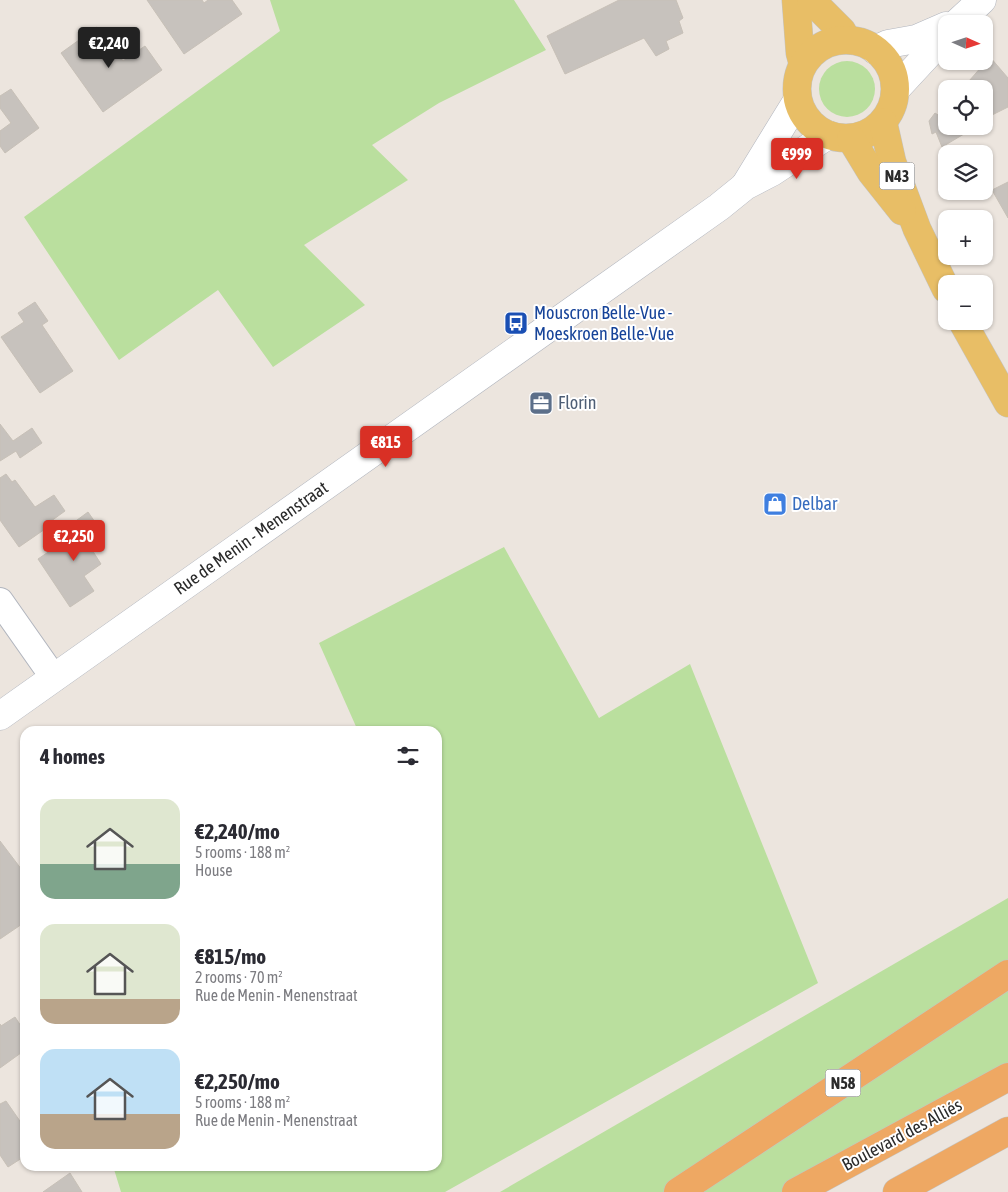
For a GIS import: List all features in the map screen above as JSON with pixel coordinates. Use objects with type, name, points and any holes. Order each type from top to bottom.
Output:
[{"type":"highway","name":"N58","points":[[678,1192],[1008,974]]},
{"type":"highway","name":"Boulevard des Alliés","points":[[796,1192],[1008,1077]]},
{"type":"highway","points":[[897,1192],[1008,1131]]},
{"type":"main road","points":[[796,0],[800,53],[804,64]]},
{"type":"main road","points":[[811,0],[842,31],[847,40]]},
{"type":"main road","points":[[797,101],[798,79],[804,64],[814,53],[823,47],[847,40],[866,44],[885,58],[893,72],[896,88],[890,112],[884,122],[864,136],[840,137]]},
{"type":"main road","name":"N43","points":[[797,101],[811,123],[840,137],[917,229]]},
{"type":"main road","name":"N43","points":[[884,122],[892,162],[917,229],[939,275]]},
{"type":"main road","points":[[967,330],[1003,396],[1008,422]]},
{"type":"street","points":[[965,15],[982,0]]},
{"type":"street","points":[[875,50],[888,44],[916,39],[938,31]]},
{"type":"street","points":[[896,88],[938,42]]},
{"type":"street","name":"Rue de Menin - Menenstraat","points":[[745,186],[797,101]]},
{"type":"street","name":"Rue de Menin - Menenstraat","points":[[0,716],[719,207],[745,186],[840,137]]},
{"type":"street","points":[[0,601],[54,678]]},
{"type":"green space","points":[[270,0],[514,0],[546,50],[439,103],[372,145],[408,180],[304,245],[365,305],[273,367],[218,290],[119,360],[24,217],[280,31]]},
{"type":"green space","points":[[842,61],[852,61],[867,69],[873,78],[875,89],[873,100],[867,109],[852,117],[842,117],[831,112],[824,105],[819,94],[819,84],[824,73],[831,66]]},
{"type":"green space","points":[[504,547],[599,718],[690,664],[818,983],[445,1192],[121,1192],[115,1171],[442,1171],[442,726],[356,726],[319,643]]},
{"type":"green space","points":[[1008,898],[1008,1077],[796,1192],[500,1192]]},
{"type":"building","points":[[147,0],[202,0],[204,3],[208,0],[232,0],[242,14],[184,54]]},
{"type":"building","points":[[619,0],[676,0],[683,18],[679,21],[683,33],[666,41],[669,49],[656,56],[644,38],[565,74],[547,36]]},
{"type":"building","points":[[97,27],[123,61],[145,46],[162,70],[103,112],[61,53]]},
{"type":"building","points":[[993,60],[1008,78],[1008,107],[993,114],[993,80],[970,80],[979,70],[993,70]]},
{"type":"building","points":[[11,89],[39,128],[5,153],[0,146],[0,131],[11,123],[0,108],[0,96]]},
{"type":"building","points":[[935,113],[938,115],[938,135],[962,135],[945,145],[941,145],[936,132],[932,134],[929,121]]},
{"type":"building","points":[[1008,182],[1008,218],[993,192],[993,190]]},
{"type":"building","points":[[35,302],[48,321],[42,325],[73,371],[40,393],[1,337],[24,322],[18,313]]},
{"type":"building","points":[[0,424],[13,441],[32,428],[42,443],[20,458],[16,451],[0,461]]},
{"type":"building","points":[[6,474],[12,482],[15,480],[35,507],[54,495],[65,511],[47,524],[48,527],[19,547],[0,520],[0,478]]},
{"type":"building","points":[[88,512],[102,532],[87,542],[101,564],[84,576],[94,591],[70,607],[38,559],[60,544],[63,547],[81,535],[73,523]]},
{"type":"building","points":[[0,841],[20,867],[20,925],[0,939]]},
{"type":"building","points":[[15,1017],[20,1024],[20,1054],[0,1068],[0,1024],[1,1026]]},
{"type":"building","points":[[6,1101],[20,1121],[20,1159],[8,1167],[0,1155],[0,1104]]},
{"type":"building","points":[[70,1173],[82,1192],[43,1192]]},
{"type":"place","name":"Mouscron Belle-Vue - Moeskroen Belle-Vue","points":[[516,323]]},
{"type":"place","name":"Florin","points":[[541,403]]},
{"type":"place","name":"Delbar","points":[[775,504]]}]
